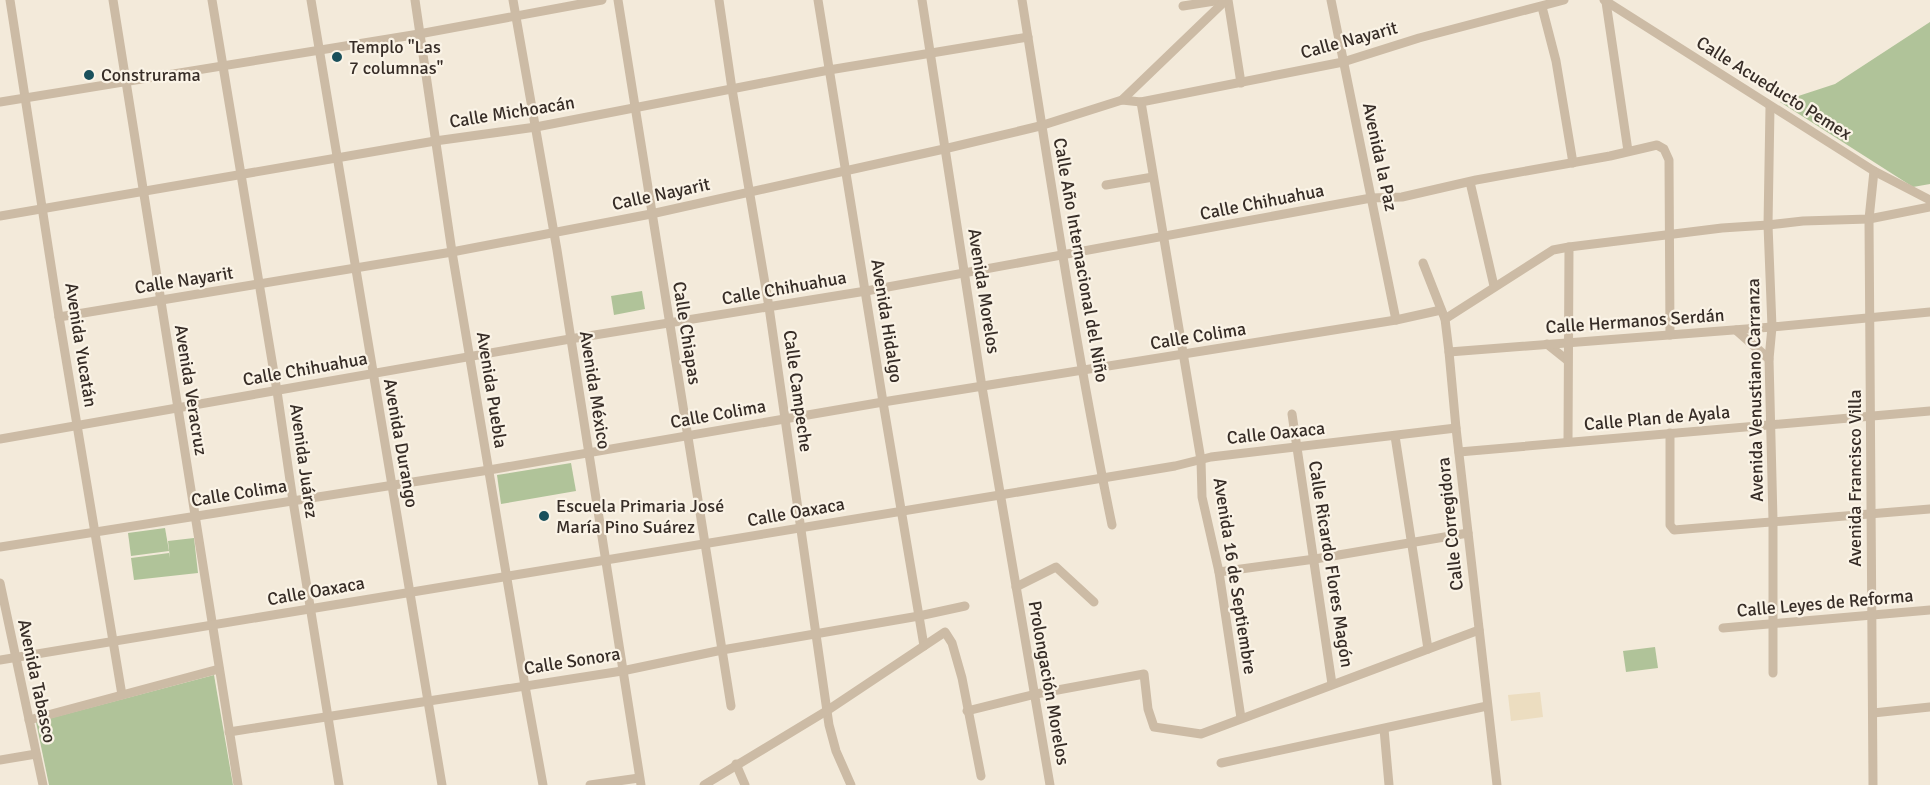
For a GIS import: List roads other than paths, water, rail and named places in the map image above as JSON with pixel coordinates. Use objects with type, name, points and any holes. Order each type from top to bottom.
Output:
[{"type":"street","name":"Avenida Yucatán","points":[[10,0],[59,317],[123,695]]},
{"type":"street","name":"Avenida Veracruz","points":[[113,0],[238,785]]},
{"type":"street","name":"Avenida Juárez","points":[[212,0],[260,284],[339,785]]},
{"type":"street","name":"Avenida Durango","points":[[311,0],[441,785]]},
{"type":"street","name":"Avenida Puebla","points":[[415,0],[452,252],[543,785]]},
{"type":"street","name":"Avenida México","points":[[513,0],[536,127],[640,781]]},
{"type":"street","points":[[0,102],[419,34],[602,0]]},
{"type":"street","name":"Calle Chiapas","points":[[618,0],[731,706]]},
{"type":"street","name":"Calle Campeche","points":[[719,0],[769,307],[829,725],[836,751],[850,785]]},
{"type":"street","name":"Avenida Hidalgo","points":[[818,0],[924,646]]},
{"type":"street","name":"Avenida Morelos","points":[[922,0],[982,387],[1016,587]]},
{"type":"street","name":"Calle Año Internacional del Niño","points":[[1022,0],[1040,126],[1064,254],[1082,370],[1112,525]]},
{"type":"street","points":[[1183,6],[1221,0]]},
{"type":"street","points":[[1227,0],[1241,83]]},
{"type":"street","name":"Calle Nayarit","points":[[59,317],[452,252],[651,214],[845,172],[1040,126],[1122,100],[1227,0]]},
{"type":"street","name":"Avenida la Paz","points":[[1331,0],[1396,320]]},
{"type":"street","name":"Calle Nayarit","points":[[1141,102],[1343,62],[1419,38],[1564,0]]},
{"type":"street","points":[[1605,1],[1628,151]]},
{"type":"street","name":"Calle Acueducto Pemex","points":[[1605,1],[1874,171],[1930,200]]},
{"type":"street","points":[[1542,6],[1556,61],[1573,163]]},
{"type":"street","name":"Calle Michoacán","points":[[0,216],[435,141],[536,127],[829,70],[931,55],[1028,37]]},
{"type":"street","points":[[1122,100],[1141,102]]},
{"type":"street","name":"Avenida 16 de Septiembre","points":[[1141,102],[1201,460],[1202,497],[1219,572],[1241,718]]},
{"type":"street","name":"Avenida Venustiano Carranza","points":[[1770,107],[1768,225],[1772,327],[1769,359],[1769,425],[1773,520],[1773,673]]},
{"type":"street","name":"Calle Chihuahua","points":[[0,439],[570,339],[866,291],[1371,198],[1402,197],[1657,145],[1664,149],[1669,160],[1669,235]]},
{"type":"street","name":"Avenida Francisco Villa","points":[[1873,785],[1869,219],[1874,171]]},
{"type":"street","points":[[1106,186],[1153,177]]},
{"type":"street","points":[[1470,182],[1494,286]]},
{"type":"street","points":[[1443,314],[1553,250],[1722,228],[1803,221],[1869,219],[1930,207]]},
{"type":"street","points":[[1669,235],[1670,335]]},
{"type":"street","points":[[1568,442],[1569,247]]},
{"type":"street","name":"Calle Corregidora","points":[[1423,263],[1443,314],[1449,352],[1497,785]]},
{"type":"street","name":"Calle Hermanos Serdán","points":[[1449,352],[1736,330],[1930,312]]},
{"type":"street","name":"Calle Colima","points":[[0,547],[489,470],[883,402],[1443,314]]},
{"type":"street","points":[[1736,330],[1769,359]]},
{"type":"street","points":[[1547,344],[1567,360]]},
{"type":"street","name":"Calle Plan de Ayala","points":[[1459,452],[1930,411]]},
{"type":"street","name":"Calle Ricardo Flores Magón","points":[[1292,414],[1332,684]]},
{"type":"street","name":"Calle Oaxaca","points":[[0,660],[408,591],[704,545],[1103,478],[1211,457],[1456,429]]},
{"type":"street","points":[[1670,433],[1670,525],[1674,530],[1773,520],[1930,509]]},
{"type":"street","points":[[1395,436],[1428,649]]},
{"type":"street","points":[[1219,572],[1315,559],[1468,533]]},
{"type":"street","points":[[1016,587],[1056,567],[1094,602]]},
{"type":"street","name":"Avenida Tabasco","points":[[0,583],[43,785]]},
{"type":"street","name":"Prolongación Morelos","points":[[1016,587],[1050,785]]},
{"type":"street","name":"Calle Sonora","points":[[230,732],[622,671],[722,650],[817,635],[965,606]]},
{"type":"street","name":"Calle Leyes de Reforma","points":[[1722,628],[1930,610]]},
{"type":"street","points":[[967,711],[1036,694],[1144,674],[1148,710],[1154,727],[1201,734],[1479,630]]},
{"type":"street","points":[[704,785],[828,710],[945,632],[952,643],[962,678],[981,776]]},
{"type":"street","points":[[29,720],[219,669]]},
{"type":"street","points":[[1221,763],[1487,706]]},
{"type":"street","points":[[1873,713],[1930,707]]},
{"type":"street","points":[[1384,729],[1389,785]]},
{"type":"street","points":[[0,760],[36,754]]},
{"type":"street","points":[[736,764],[745,785]]},
{"type":"street","points":[[590,785],[640,781]]},
{"type":"place","name":"Templo \"Las 7 columnas\"","points":[[337,57]]},
{"type":"place","name":"Construrama","points":[[89,75]]},
{"type":"place","name":"Escuela Primaria José María Pino Suárez","points":[[544,516]]}]
